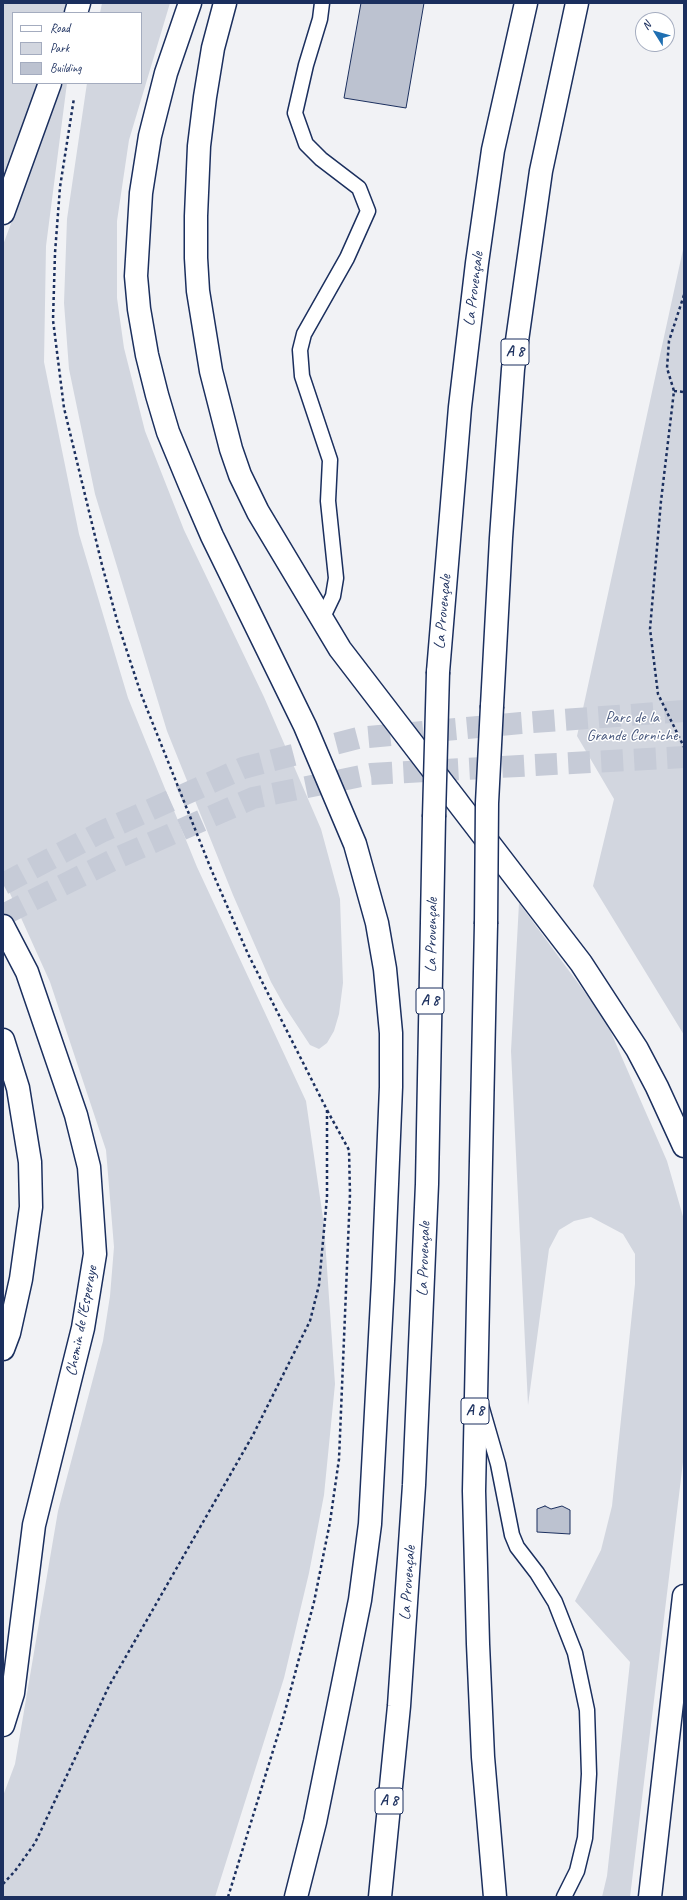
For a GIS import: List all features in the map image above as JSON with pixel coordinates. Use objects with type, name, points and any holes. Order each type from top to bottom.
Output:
[{"type":"main road","points":[[190,3],[166,73],[150,136],[141,193],[136,276],[139,309],[147,355],[168,432],[190,485],[212,536],[305,726],[355,844],[376,923],[382,953],[391,1033],[391,1087],[383,1281],[370,1524],[356,1623],[315,1822],[296,1897]]},
{"type":"main road","points":[[225,3],[210,62],[204,97],[199,146],[196,258],[198,291],[211,371],[226,429],[243,480],[258,512],[340,650],[574,952],[636,1050],[657,1087],[684,1146]]},
{"type":"main road","name":"La Provençale","points":[[380,1897],[399,1706],[415,1477],[427,1184],[438,672],[460,407],[477,263],[493,150],[526,3]]},
{"type":"main road","name":"A 8","points":[[495,1897],[483,1758],[474,1491],[475,1384],[482,1155],[487,803],[501,538],[513,369],[541,171],[577,3]]},
{"type":"main road","points":[[3,213],[50,84]]},
{"type":"main road","name":"Chemin de l'Esperaye","points":[[3,926],[27,972],[76,1115],[89,1167],[95,1254],[83,1328],[34,1525],[13,1693],[3,1725]]},
{"type":"main road","points":[[3,1040],[18,1088],[30,1162],[31,1207],[21,1279],[3,1349]]},
{"type":"main road","points":[[3,1307],[21,1279]]},
{"type":"main road","points":[[650,1897],[684,1596]]},
{"type":"lane","points":[[322,3],[320,19],[306,65],[295,113],[306,144],[321,159],[359,188],[368,211],[347,258],[304,334],[300,350],[302,376],[330,460],[328,501],[336,578],[333,596],[322,619]]},
{"type":"lane","points":[[475,1384],[498,1464],[512,1534],[517,1547],[537,1573],[555,1602],[575,1653],[587,1710],[590,1774],[585,1838],[577,1871],[564,1897]]},
{"type":"path","points":[[76,90],[60,187],[55,253],[53,320],[64,408],[102,565],[118,624],[141,694],[211,868],[248,954],[327,1110],[349,1150],[350,1194],[339,1459],[330,1522],[314,1602],[284,1715],[228,1897]]},
{"type":"path","points":[[684,295],[669,341],[666,368],[674,391],[661,501],[650,629],[658,694],[684,747]]},
{"type":"path","points":[[674,391],[684,392]]},
{"type":"path","points":[[3,1884],[16,1871],[35,1843],[109,1686],[253,1435],[310,1321],[319,1285],[328,1197],[327,1110]]},
{"type":"green space","points":[[3,3],[67,3],[64,12],[12,12],[12,84],[38,84],[3,175]]},
{"type":"green space","points":[[102,3],[170,3],[129,140],[117,221],[117,298],[124,348],[145,431],[184,530],[264,697],[321,829],[340,899],[343,983],[339,1014],[334,1031],[327,1043],[319,1049],[310,1045],[285,1007],[271,982],[233,895],[167,731],[95,494],[69,369],[64,303],[67,219],[87,84],[142,84],[142,12],[100,12]]},
{"type":"green space","points":[[63,84],[67,84],[46,246],[44,362],[79,534],[128,698],[197,867],[306,1101],[324,1225],[335,1384],[324,1495],[309,1573],[284,1678],[215,1897],[3,1897],[3,1796],[15,1764],[58,1511],[103,1341],[110,1296],[114,1247],[106,1150],[50,982],[3,878],[3,245]]},
{"type":"green space","name":"Parc de la Grande Corniche","points":[[684,245],[684,1035],[593,886],[614,799],[577,736]]},
{"type":"green space","points":[[519,903],[606,1021],[667,1161],[684,1220],[684,1454],[630,1897],[602,1897],[607,1876],[630,1662],[575,1601],[601,1550],[612,1506],[635,1284],[635,1254],[623,1234],[591,1217],[574,1221],[559,1230],[549,1249],[528,1405],[511,1051]]},
{"type":"building","points":[[361,3],[424,3],[406,108],[344,98]]},
{"type":"building","points":[[545,1506],[551,1509],[562,1506],[570,1510],[570,1534],[537,1532],[537,1509]]},
{"type":"tunnel","points":[[3,884],[101,832],[243,768],[358,738],[521,723],[684,711]]},
{"type":"tunnel","points":[[3,915],[117,858],[253,798],[371,774],[684,757]]}]
